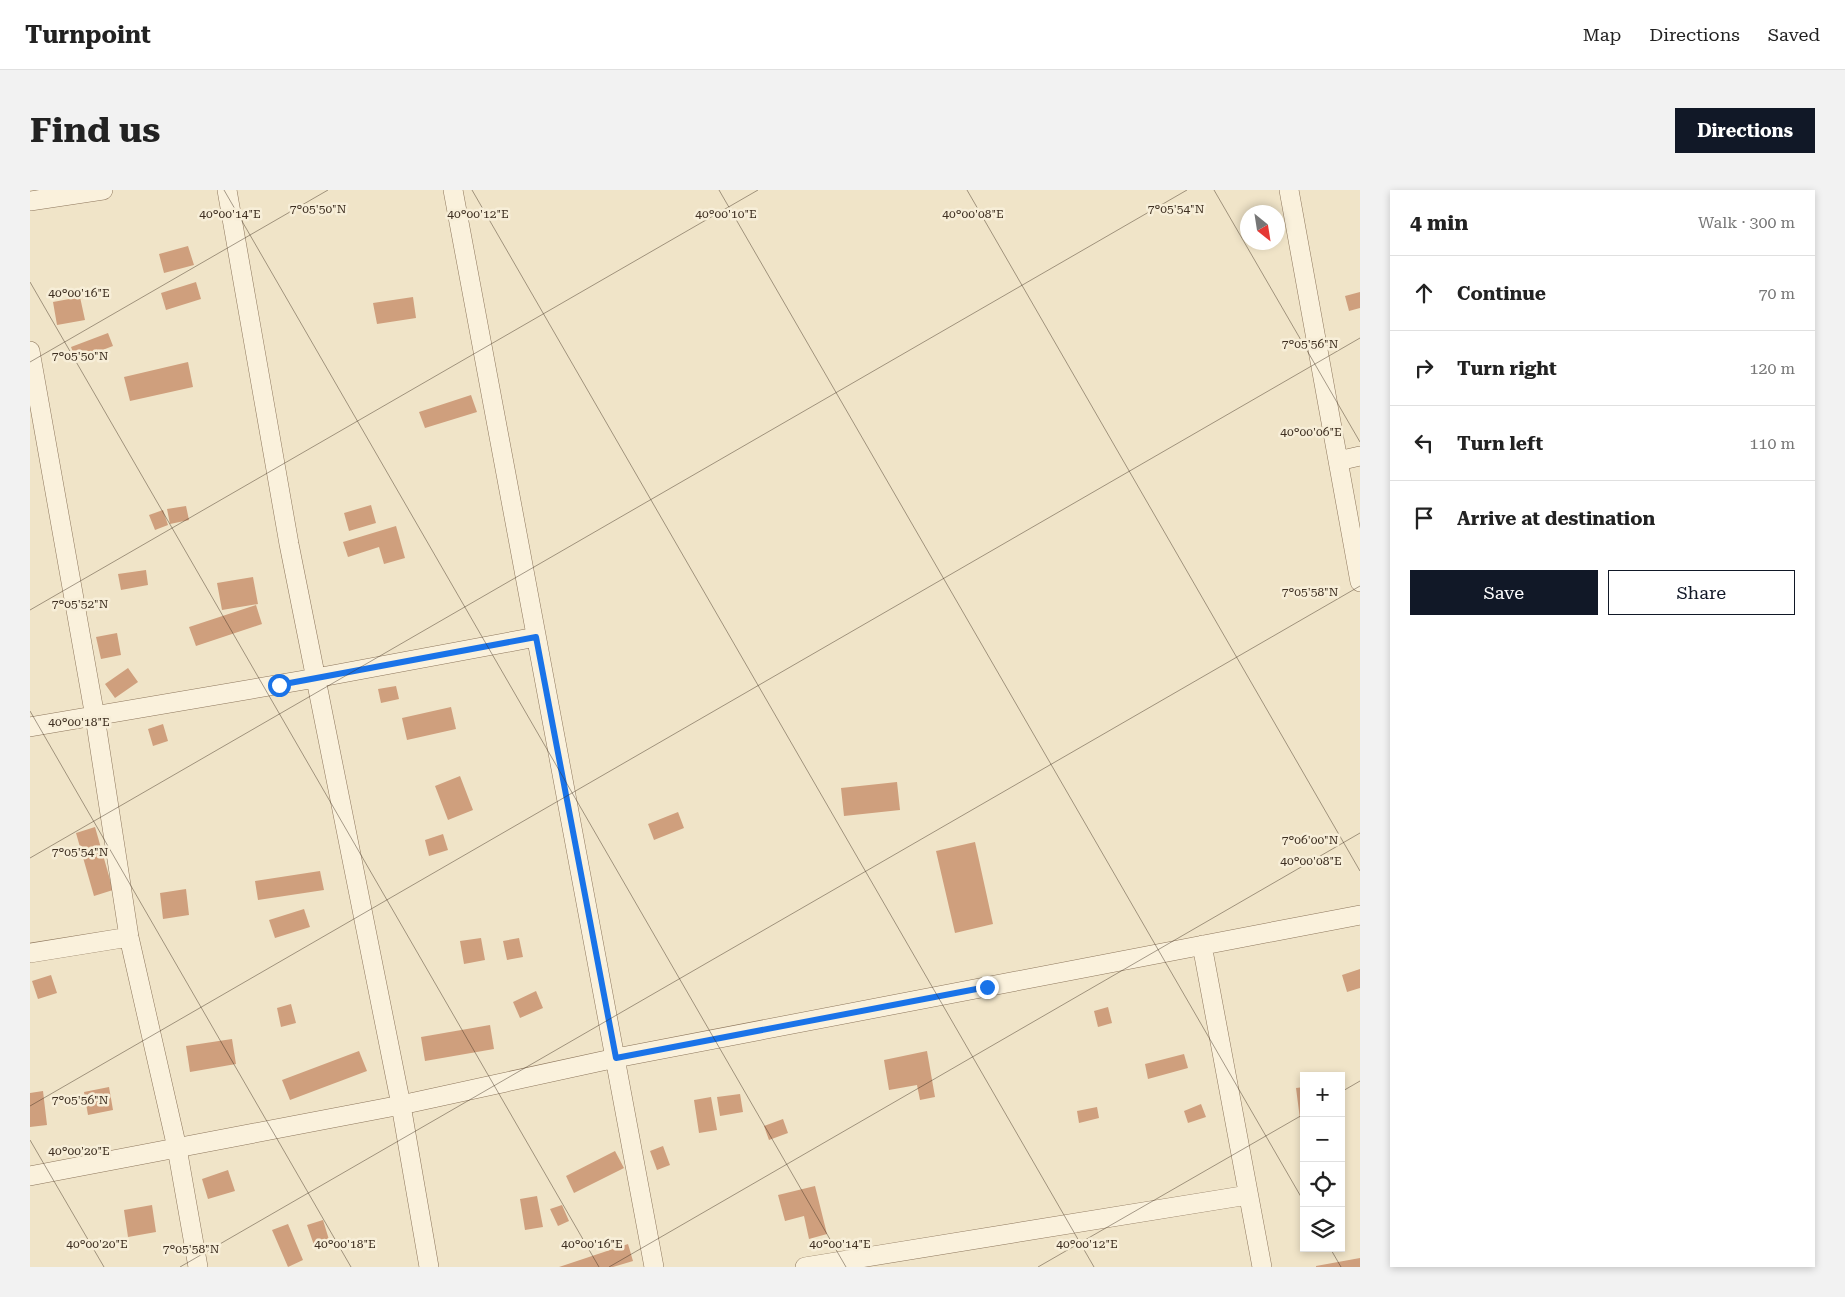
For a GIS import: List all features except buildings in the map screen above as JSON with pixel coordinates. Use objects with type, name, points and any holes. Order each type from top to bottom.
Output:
[{"type":"street","points":[[30,201],[103,190]]},
{"type":"street","points":[[227,190],[290,544],[401,1105],[429,1267]]},
{"type":"street","points":[[453,190],[654,1267]]},
{"type":"street","points":[[1289,190],[1360,582]]},
{"type":"street","points":[[30,351],[94,717],[129,937],[177,1148],[198,1267]]},
{"type":"street","points":[[1338,461],[1360,456]]},
{"type":"street","points":[[30,727],[316,678],[536,637]]},
{"type":"street","points":[[30,1176],[401,1105],[616,1058],[1360,915]]},
{"type":"street","points":[[30,953],[129,937]]},
{"type":"street","points":[[1202,945],[1262,1267]]},
{"type":"street","points":[[805,1267],[1248,1195]]},
{"type":"route","points":[[279,685],[536,637],[616,1058],[987,987]]}]
